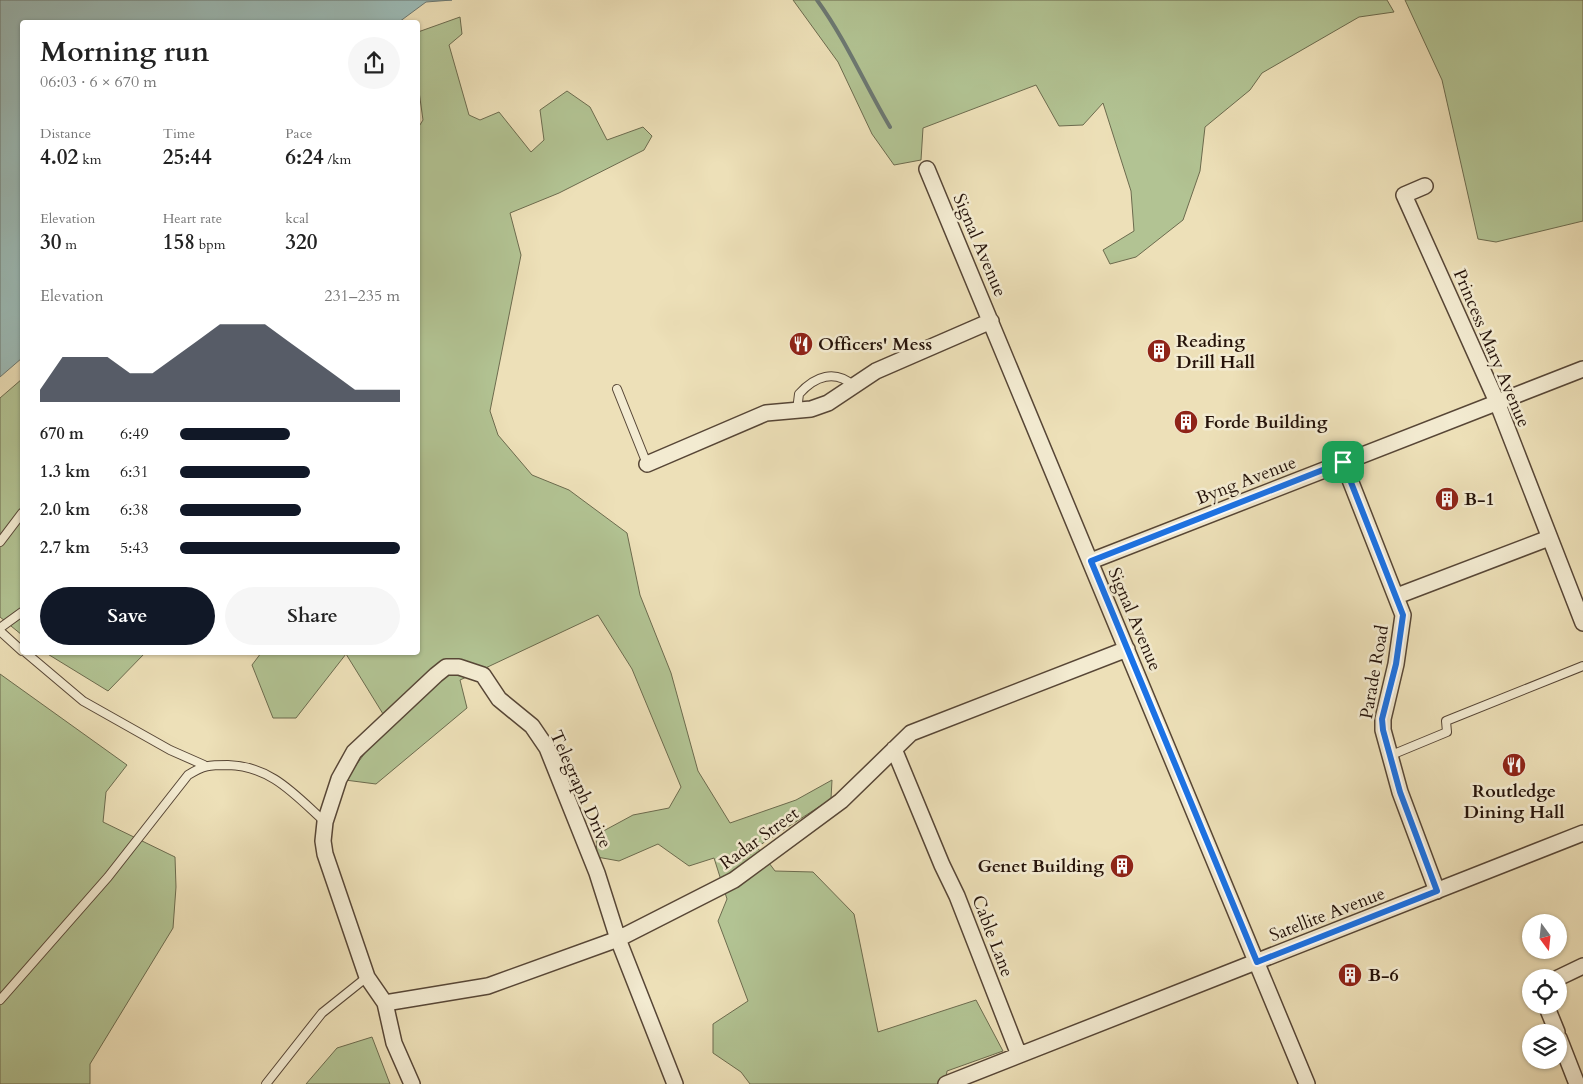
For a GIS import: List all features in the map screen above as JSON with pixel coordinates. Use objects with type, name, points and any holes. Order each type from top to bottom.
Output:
[{"type":"street","name":"Signal Avenue","points":[[927,169],[1307,1084]]},
{"type":"street","name":"Princess Mary Avenue","points":[[1425,186],[1404,195],[1497,402],[1583,623]]},
{"type":"street","points":[[647,464],[766,413],[811,409],[828,403],[876,371],[991,321]]},
{"type":"street","name":"Byng Avenue","points":[[1091,561],[1583,369]]},
{"type":"street","name":"Parade Road","points":[[1343,462],[1403,615],[1403,625],[1382,719],[1388,756],[1437,891]]},
{"type":"street","points":[[1397,596],[1549,538]]},
{"type":"street","name":"Radar Street","points":[[385,1003],[488,986],[618,939],[734,880],[841,801],[911,733],[1127,649]]},
{"type":"street","name":"Telegraph Drive","points":[[412,1084],[394,1043],[385,1003],[367,977],[325,854],[323,841],[325,822],[339,779],[354,752],[375,730],[446,668],[458,667],[483,675],[499,699],[532,726],[547,748],[597,873],[618,939],[676,1084]]},
{"type":"street","name":"Cable Lane","points":[[894,749],[942,865],[957,896],[1019,1055]]},
{"type":"street","name":"Satellite Avenue","points":[[946,1084],[1583,834]]},
{"type":"street","points":[[1567,974],[1583,966]]},
{"type":"street","points":[[1567,1058],[1577,1084]]},
{"type":"lane","points":[[796,410],[799,394],[813,381],[838,376],[846,378],[854,386]]},
{"type":"lane","points":[[616,389],[647,464]]},
{"type":"lane","points":[[0,542],[20,516]]},
{"type":"lane","points":[[20,614],[0,630],[20,648]]},
{"type":"lane","points":[[28,655],[83,700],[170,750],[204,765],[244,766],[268,774],[325,822]]},
{"type":"lane","points":[[1388,756],[1447,732],[1446,721],[1583,666]]},
{"type":"lane","points":[[0,1000],[108,877],[188,775],[204,765]]},
{"type":"lane","points":[[266,1084],[322,1013],[367,977]]},
{"type":"green space","points":[[793,0],[1387,0],[1394,12],[1359,17],[1262,73],[1250,90],[1205,127],[1200,171],[1183,220],[1136,257],[1110,264],[1103,250],[1134,231],[1131,191],[1103,103],[1083,125],[1059,126],[1036,85],[923,128],[921,160],[894,165],[872,134],[838,62]]},
{"type":"green space","points":[[1405,0],[1583,0],[1583,221],[1496,242],[1478,239],[1442,80]]},
{"type":"green space","points":[[460,17],[462,34],[449,45],[469,115],[480,120],[499,112],[531,152],[544,140],[540,110],[567,91],[590,107],[607,140],[643,127],[652,136],[644,150],[559,193],[510,213],[521,255],[490,411],[498,435],[532,475],[569,490],[627,533],[640,595],[671,673],[698,771],[730,823],[796,800],[832,780],[831,799],[757,847],[775,871],[813,872],[854,914],[878,1032],[976,1000],[1003,1051],[947,1071],[945,1084],[750,1084],[741,1072],[713,1053],[713,1024],[748,1001],[718,921],[727,899],[714,858],[689,866],[658,844],[619,861],[597,857],[596,835],[633,815],[669,808],[681,787],[632,669],[598,615],[460,680],[467,708],[376,784],[345,780],[388,722],[347,655],[420,655],[420,125],[423,120],[420,98],[420,31]]},
{"type":"green space","points":[[20,381],[20,633],[0,617],[0,398]]},
{"type":"green space","points":[[49,655],[143,655],[108,691]]},
{"type":"green space","points":[[260,655],[345,655],[296,718],[273,718],[252,665]]},
{"type":"green space","points":[[0,674],[127,765],[106,792],[103,822],[175,857],[176,887],[173,928],[90,1064],[90,1084],[0,1084]]},
{"type":"green space","points":[[372,1037],[390,1084],[306,1084],[337,1048]]},
{"type":"water","points":[[0,0],[452,0],[426,2],[402,20],[20,20],[20,360],[0,377]]},
{"type":"waterway","points":[[817,0],[837,31],[890,127]]},
{"type":"place","name":"Officers' Mess","points":[[801,344]]},
{"type":"place","name":"Reading Drill Hall","points":[[1159,351]]},
{"type":"place","name":"Forde Building","points":[[1186,422]]},
{"type":"place","name":"B-1","points":[[1447,499]]},
{"type":"place","name":"Routledge Dining Hall","points":[[1514,765]]},
{"type":"place","name":"Genet Building","points":[[1122,866]]},
{"type":"place","name":"B-6","points":[[1350,975]]},
{"type":"route","points":[[1343,462],[1403,615],[1396,664],[1382,719],[1383,730],[1388,756],[1400,792],[1437,891],[1257,962],[1091,561],[1343,462]]}]
